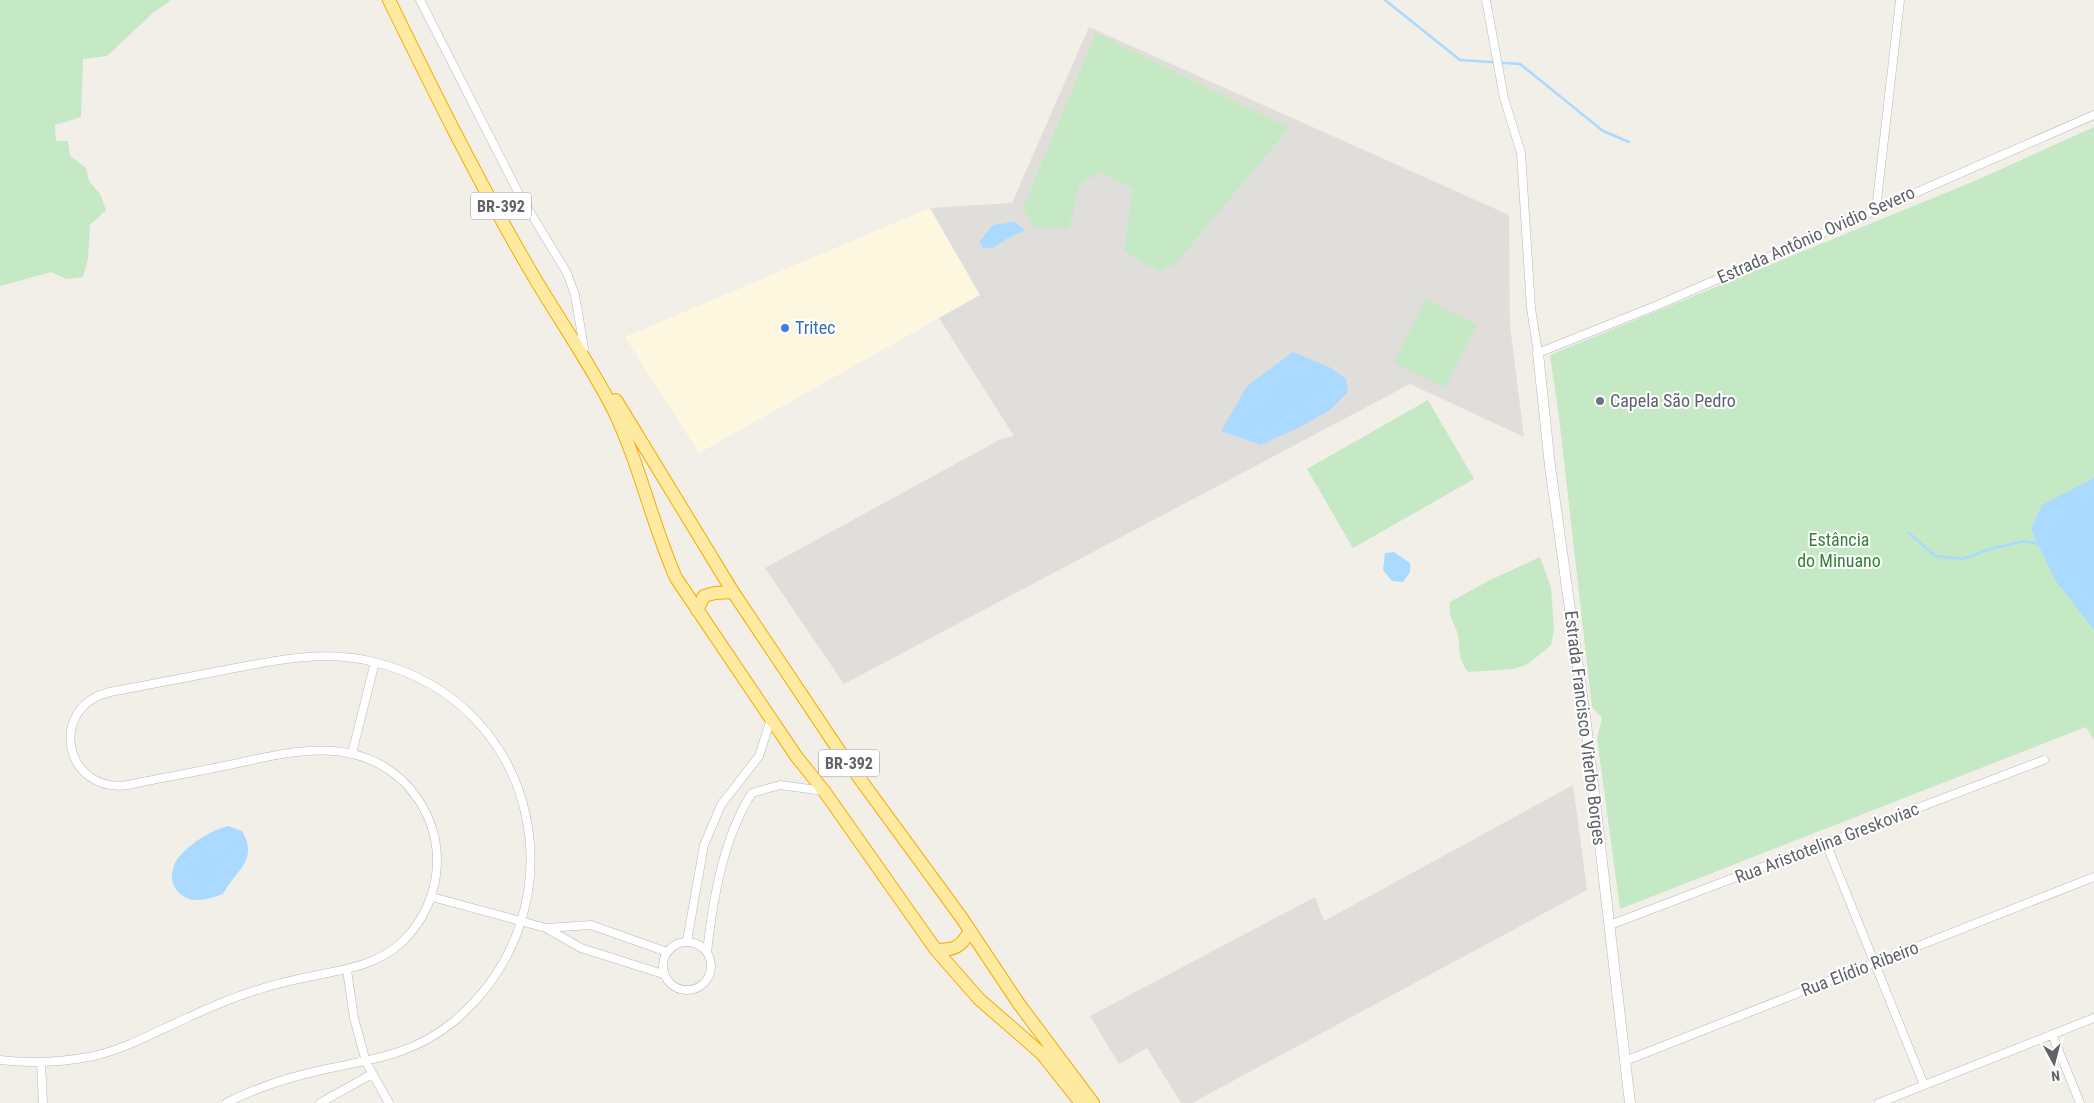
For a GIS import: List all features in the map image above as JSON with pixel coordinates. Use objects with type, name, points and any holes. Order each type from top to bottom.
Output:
[{"type":"highway","name":"BR-392","points":[[389,0],[450,125],[495,208],[527,266],[614,411],[632,455],[664,549],[676,578],[796,756],[824,791],[936,950],[979,999],[1042,1054],[1068,1084],[1081,1103]]},
{"type":"highway","name":"BR-392","points":[[394,0],[495,196],[584,348],[733,592],[843,756],[970,931],[1019,1004],[1093,1103]]},
{"type":"highway","points":[[697,610],[704,596],[733,592]]},
{"type":"highway","points":[[936,950],[955,948],[963,942],[970,931]]},
{"type":"street","points":[[420,0],[518,194],[566,273],[575,295],[584,348]]},
{"type":"street","points":[[1486,0],[1504,98],[1521,153],[1531,308],[1538,353]]},
{"type":"street","points":[[1876,209],[1900,0]]},
{"type":"street","name":"Estrada Antônio Ovidio Severo","points":[[1538,353],[1658,305],[2094,115]]},
{"type":"street","name":"Estrada Francisco Viterbo Borges","points":[[1538,353],[1550,466],[1584,714],[1630,1103]]},
{"type":"street","points":[[0,1060],[41,1062],[78,1059],[114,1050],[148,1037],[187,1017],[234,998],[301,978],[347,970],[371,962],[398,945],[419,921],[432,897],[436,874],[436,848],[431,824],[413,792],[396,775],[375,762],[352,753],[328,750],[292,752],[128,785],[112,786],[96,782],[84,772],[72,752],[71,728],[77,714],[88,702],[102,694],[286,658],[330,656],[375,662],[417,677],[443,693],[472,717],[500,752],[520,793],[530,838],[530,885],[522,921],[510,952],[498,972],[469,1008],[451,1024],[424,1041],[389,1056],[321,1070],[284,1080],[226,1103]]},
{"type":"street","points":[[352,753],[375,662]]},
{"type":"street","points":[[687,941],[704,845],[721,806],[759,756],[771,719]]},
{"type":"street","name":"Rua Aristotelina Greskoviac","points":[[1610,925],[2044,760]]},
{"type":"street","points":[[707,952],[723,858],[741,810],[752,793],[780,785],[824,791]]},
{"type":"street","points":[[1826,843],[1924,1085]]},
{"type":"street","name":"Rua Elídio Ribeiro","points":[[1625,1060],[2094,877]]},
{"type":"street","points":[[432,897],[546,928],[581,948],[663,974]]},
{"type":"street","points":[[546,928],[591,925],[667,952]]},
{"type":"street","points":[[687,941],[698,944],[707,952],[711,963],[710,975],[698,988],[680,990],[670,984],[663,974],[662,962],[667,952],[676,944],[687,941]]},
{"type":"street","points":[[347,970],[354,1018],[366,1062],[389,1103]]},
{"type":"street","points":[[1879,1103],[2094,1018]]},
{"type":"street","points":[[2052,1034],[2080,1103]]},
{"type":"street","points":[[41,1062],[43,1103]]},
{"type":"street","points":[[320,1103],[372,1074]]},
{"type":"shaded area","points":[[1089,27],[1509,215],[1510,326],[1524,437],[1410,384],[844,684],[765,568],[1001,439],[1014,436],[939,318],[980,295],[930,208],[1012,203]]},
{"type":"shaded area","name":"Tritec","points":[[930,208],[980,295],[699,453],[625,337]]},
{"type":"shaded area","points":[[1573,785],[1587,890],[1192,1103],[1181,1103],[1147,1048],[1119,1064],[1090,1016],[1315,897],[1324,921]]},
{"type":"green space","points":[[0,0],[171,0],[153,13],[107,56],[83,59],[81,117],[55,125],[56,141],[68,141],[70,156],[86,168],[89,181],[100,194],[106,210],[90,225],[88,259],[83,277],[66,279],[51,272],[0,286]]},
{"type":"green space","points":[[1096,33],[1289,128],[1177,262],[1160,272],[1124,251],[1133,188],[1100,172],[1079,185],[1069,229],[1034,227],[1023,208]]},
{"type":"green space","name":"Estância do Minuano","points":[[2094,127],[2094,740],[2086,727],[1620,909],[1597,738],[1602,718],[1592,707],[1559,417],[1550,355],[1977,180]]},
{"type":"green space","points":[[1426,299],[1477,325],[1445,388],[1394,362]]},
{"type":"green space","points":[[1428,400],[1474,479],[1353,548],[1307,469]]},
{"type":"green space","points":[[1540,557],[1551,587],[1554,630],[1551,645],[1528,664],[1514,669],[1468,672],[1461,659],[1458,635],[1450,614],[1450,602],[1488,581]]},
{"type":"water","points":[[1014,222],[1025,230],[993,248],[983,248],[979,242],[993,225]]},
{"type":"water","points":[[1293,352],[1331,368],[1346,379],[1348,392],[1330,410],[1300,427],[1261,445],[1221,431],[1247,386]]},
{"type":"water","points":[[2094,478],[2094,630],[2055,580],[2031,529],[2042,505]]},
{"type":"water","points":[[1394,552],[1410,563],[1410,572],[1403,582],[1392,581],[1383,570],[1385,553]]},
{"type":"water","points":[[228,826],[242,831],[247,841],[248,850],[244,864],[223,894],[197,900],[180,894],[175,888],[172,879],[176,862],[188,848],[204,836]]},
{"type":"waterway","points":[[1385,0],[1460,60],[1520,64],[1603,131],[1629,142]]},
{"type":"waterway","points":[[1909,533],[1935,556],[1963,559],[1990,549],[2024,541],[2040,544]]},
{"type":"place","name":"Tritec","points":[[785,328]]},
{"type":"place","name":"Capela São Pedro","points":[[1600,401]]}]
